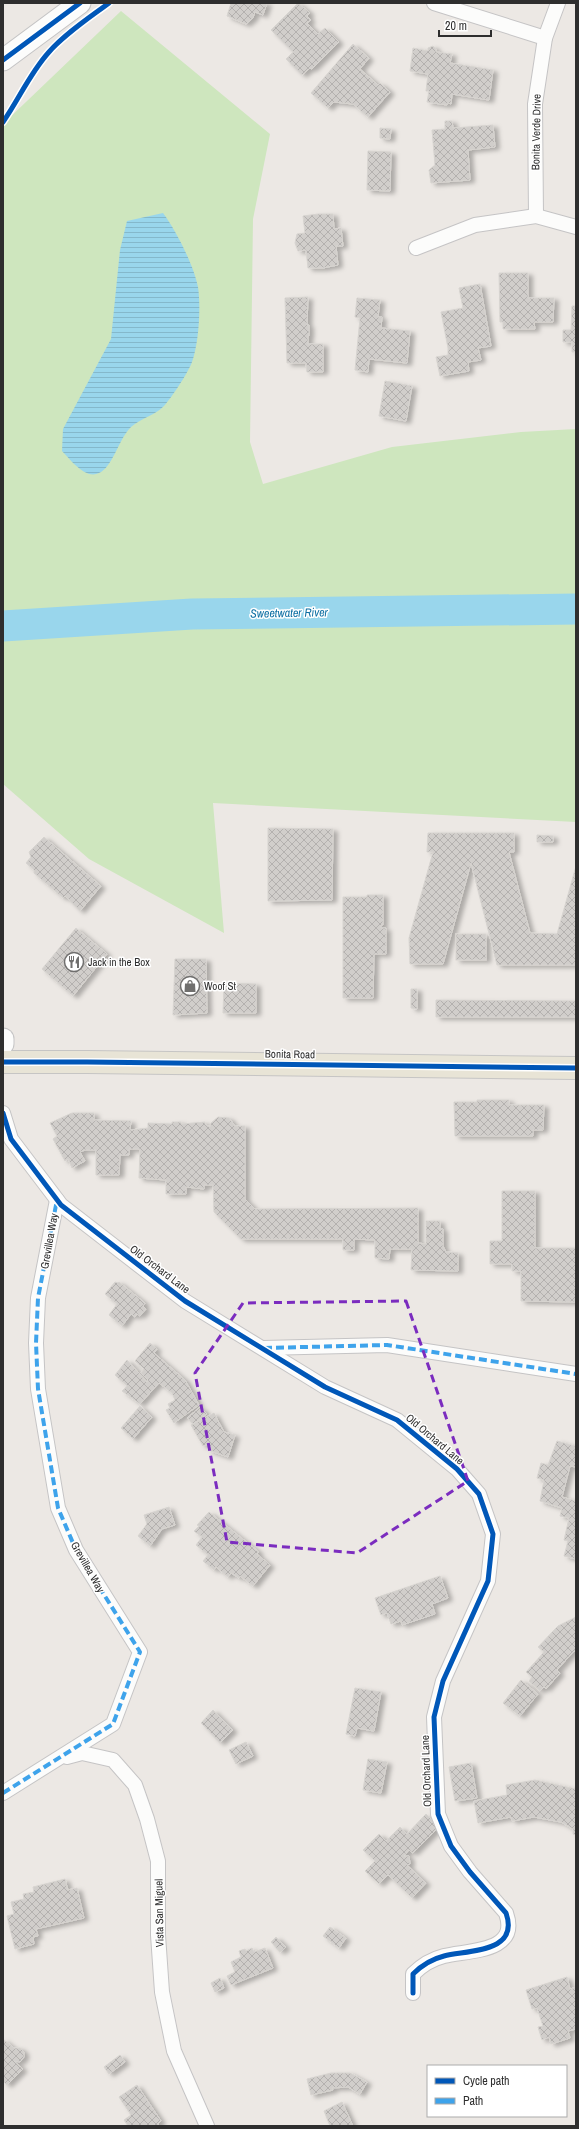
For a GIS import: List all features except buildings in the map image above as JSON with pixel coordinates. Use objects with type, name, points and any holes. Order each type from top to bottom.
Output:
[{"type":"main road","points":[[3,60],[80,3]]},
{"type":"main road","points":[[3,1039],[3,1044]]},
{"type":"main road","name":"Bonita Road","points":[[3,1062],[576,1068]]},
{"type":"street","points":[[434,3],[545,38]]},
{"type":"street","name":"Bonita Verde Drive","points":[[536,216],[534,104],[545,38],[558,3]]},
{"type":"street","points":[[416,248],[475,225],[536,216],[576,227]]},
{"type":"street","name":"Old Orchard Lane","points":[[3,1113],[7,1140],[61,1205],[185,1301],[325,1387],[397,1420],[457,1469],[479,1494],[494,1534],[488,1581],[443,1681],[434,1717],[438,1814],[451,1846],[470,1872],[506,1913],[509,1921],[507,1934],[493,1947],[471,1953],[446,1955],[421,1966],[413,1974],[413,1993]]},
{"type":"street","name":"Grevillea Way","points":[[3,1793],[113,1724],[140,1652],[76,1550],[58,1508],[38,1389],[36,1343],[38,1298],[57,1200]]},
{"type":"street","points":[[263,1348],[387,1345],[576,1374]]},
{"type":"street","name":"Vista San Miguel","points":[[59,1759],[82,1753],[113,1760],[135,1785],[147,1819],[158,1861],[158,1935],[162,1992],[174,2051],[207,2126]]},
{"type":"highlighted area","points":[[406,1301],[468,1481],[357,1553],[227,1542],[195,1373],[243,1303]]},
{"type":"green space","points":[[121,11],[270,134],[253,219],[250,442],[263,484],[392,447],[521,432],[576,429],[576,822],[213,803],[224,933],[89,859],[3,784],[3,124]]},
{"type":"water","points":[[163,213],[184,248],[193,269],[198,287],[199,324],[192,362],[175,391],[164,406],[157,412],[139,421],[126,432],[112,459],[104,470],[99,473],[88,474],[78,468],[62,451],[63,429],[111,339],[120,250],[127,221]]},
{"type":"water","points":[[180,620],[178,625],[3,637],[3,632]]},
{"type":"waterway","name":"Sweetwater River","points":[[3,626],[192,614],[576,609]]},
{"type":"marked path","points":[[3,1793],[113,1724],[140,1652],[76,1550],[58,1508],[38,1389],[36,1343],[38,1298],[57,1200]]},
{"type":"marked path","points":[[264,1348],[387,1345],[576,1374]]},
{"type":"cycle path","points":[[3,60],[80,3]]},
{"type":"cycle path","points":[[3,122],[30,77],[49,52],[70,32],[109,3]]},
{"type":"cycle path","points":[[3,1062],[576,1068]]},
{"type":"cycle path","points":[[3,1113],[11,1139],[61,1205],[185,1301],[325,1387],[397,1420],[457,1469],[479,1494],[493,1534],[488,1581],[443,1681],[434,1717],[438,1814],[451,1846],[470,1872],[506,1913],[508,1926],[506,1936],[499,1943],[478,1950],[444,1956],[424,1965],[413,1974],[413,1993]]},
{"type":"place","name":"Jack in the Box","points":[[74,962]]},
{"type":"place","name":"Woof St","points":[[190,986]]}]
